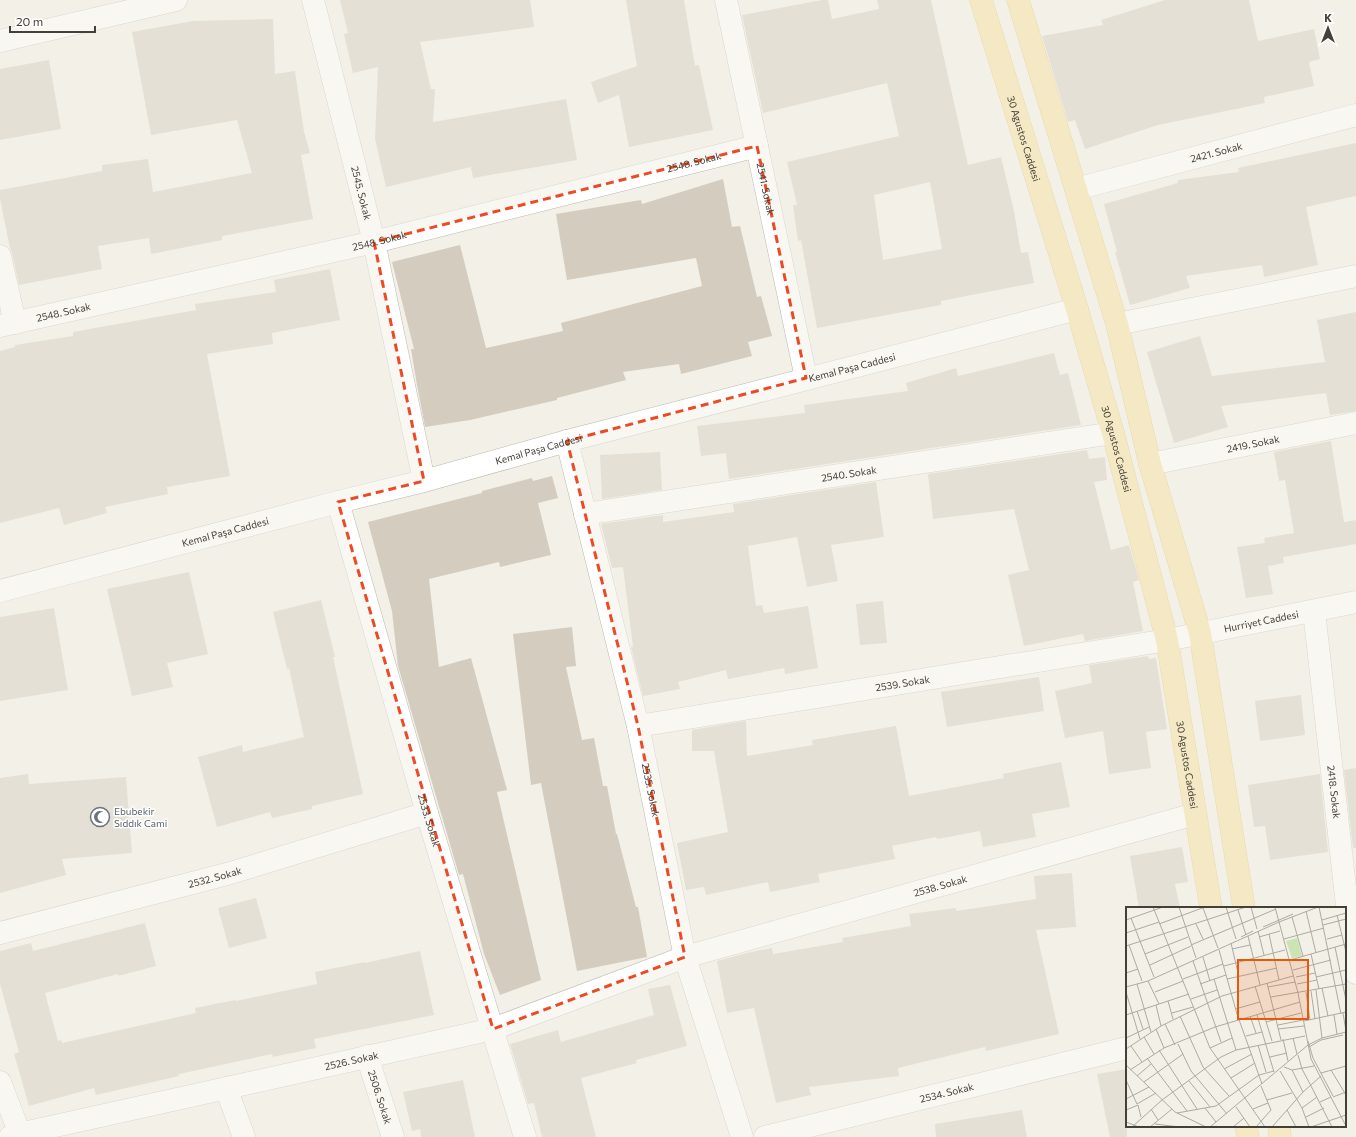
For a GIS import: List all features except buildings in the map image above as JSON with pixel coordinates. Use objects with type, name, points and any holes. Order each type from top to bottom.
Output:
[{"type":"main road","name":"30 Agustos Caddesi","points":[[981,0],[1077,309],[1113,433],[1167,640],[1211,907]]},
{"type":"main road","points":[[1018,0],[1117,324],[1150,464],[1200,633],[1244,907]]},
{"type":"main road","points":[[1246,1127],[1248,1137]]},
{"type":"main road","points":[[1279,1127],[1280,1137]]},
{"type":"street","points":[[0,40],[176,0]]},
{"type":"street","name":"2545. Sokak","points":[[313,0],[374,242],[424,481]]},
{"type":"street","name":"2541. Sokak","points":[[726,0],[806,378]]},
{"type":"street","name":"2421. Sokak","points":[[1076,189],[1356,115]]},
{"type":"street","name":"2548. Sokak","points":[[8,325],[374,242],[757,146]]},
{"type":"street","points":[[0,256],[8,325]]},
{"type":"street","points":[[1117,324],[1356,276]]},
{"type":"street","name":"Kemal Paşa Caddesi","points":[[0,591],[338,502],[424,481],[806,378],[1077,309]]},
{"type":"street","name":"2419. Sokak","points":[[1150,464],[1356,423]]},
{"type":"street","name":"2540. Sokak","points":[[586,514],[1113,433]]},
{"type":"street","name":"2535. Sokak","points":[[568,441],[638,726],[685,957],[742,1137]]},
{"type":"street","name":"2533. Sokak","points":[[338,502],[427,812],[525,1137]]},
{"type":"street","name":"Hurriyet Caddesi","points":[[1167,640],[1356,602]]},
{"type":"street","name":"2418. Sokak","points":[[1314,611],[1353,959],[1356,973]]},
{"type":"street","name":"2539. Sokak","points":[[638,726],[1167,640]]},
{"type":"street","name":"2532. Sokak","points":[[0,933],[227,874],[427,812]]},
{"type":"street","name":"2538. Sokak","points":[[685,957],[1195,814]]},
{"type":"street","name":"2526. Sokak","points":[[17,1136],[367,1056],[493,1029],[685,957]]},
{"type":"street","name":"2534. Sokak","points":[[765,1137],[1126,1048]]},
{"type":"street","name":"2506. Sokak","points":[[367,1056],[393,1137]]},
{"type":"street","points":[[0,1082],[17,1136]]},
{"type":"street","points":[[226,1088],[244,1137]]},
{"type":"highlighted area","points":[[757,146],[806,378],[567,441],[638,726],[685,957],[493,1029],[338,502],[424,481],[374,242]]},
{"type":"place","name":"Ebubekir Sıddık Cami","points":[[100,817]]}]
